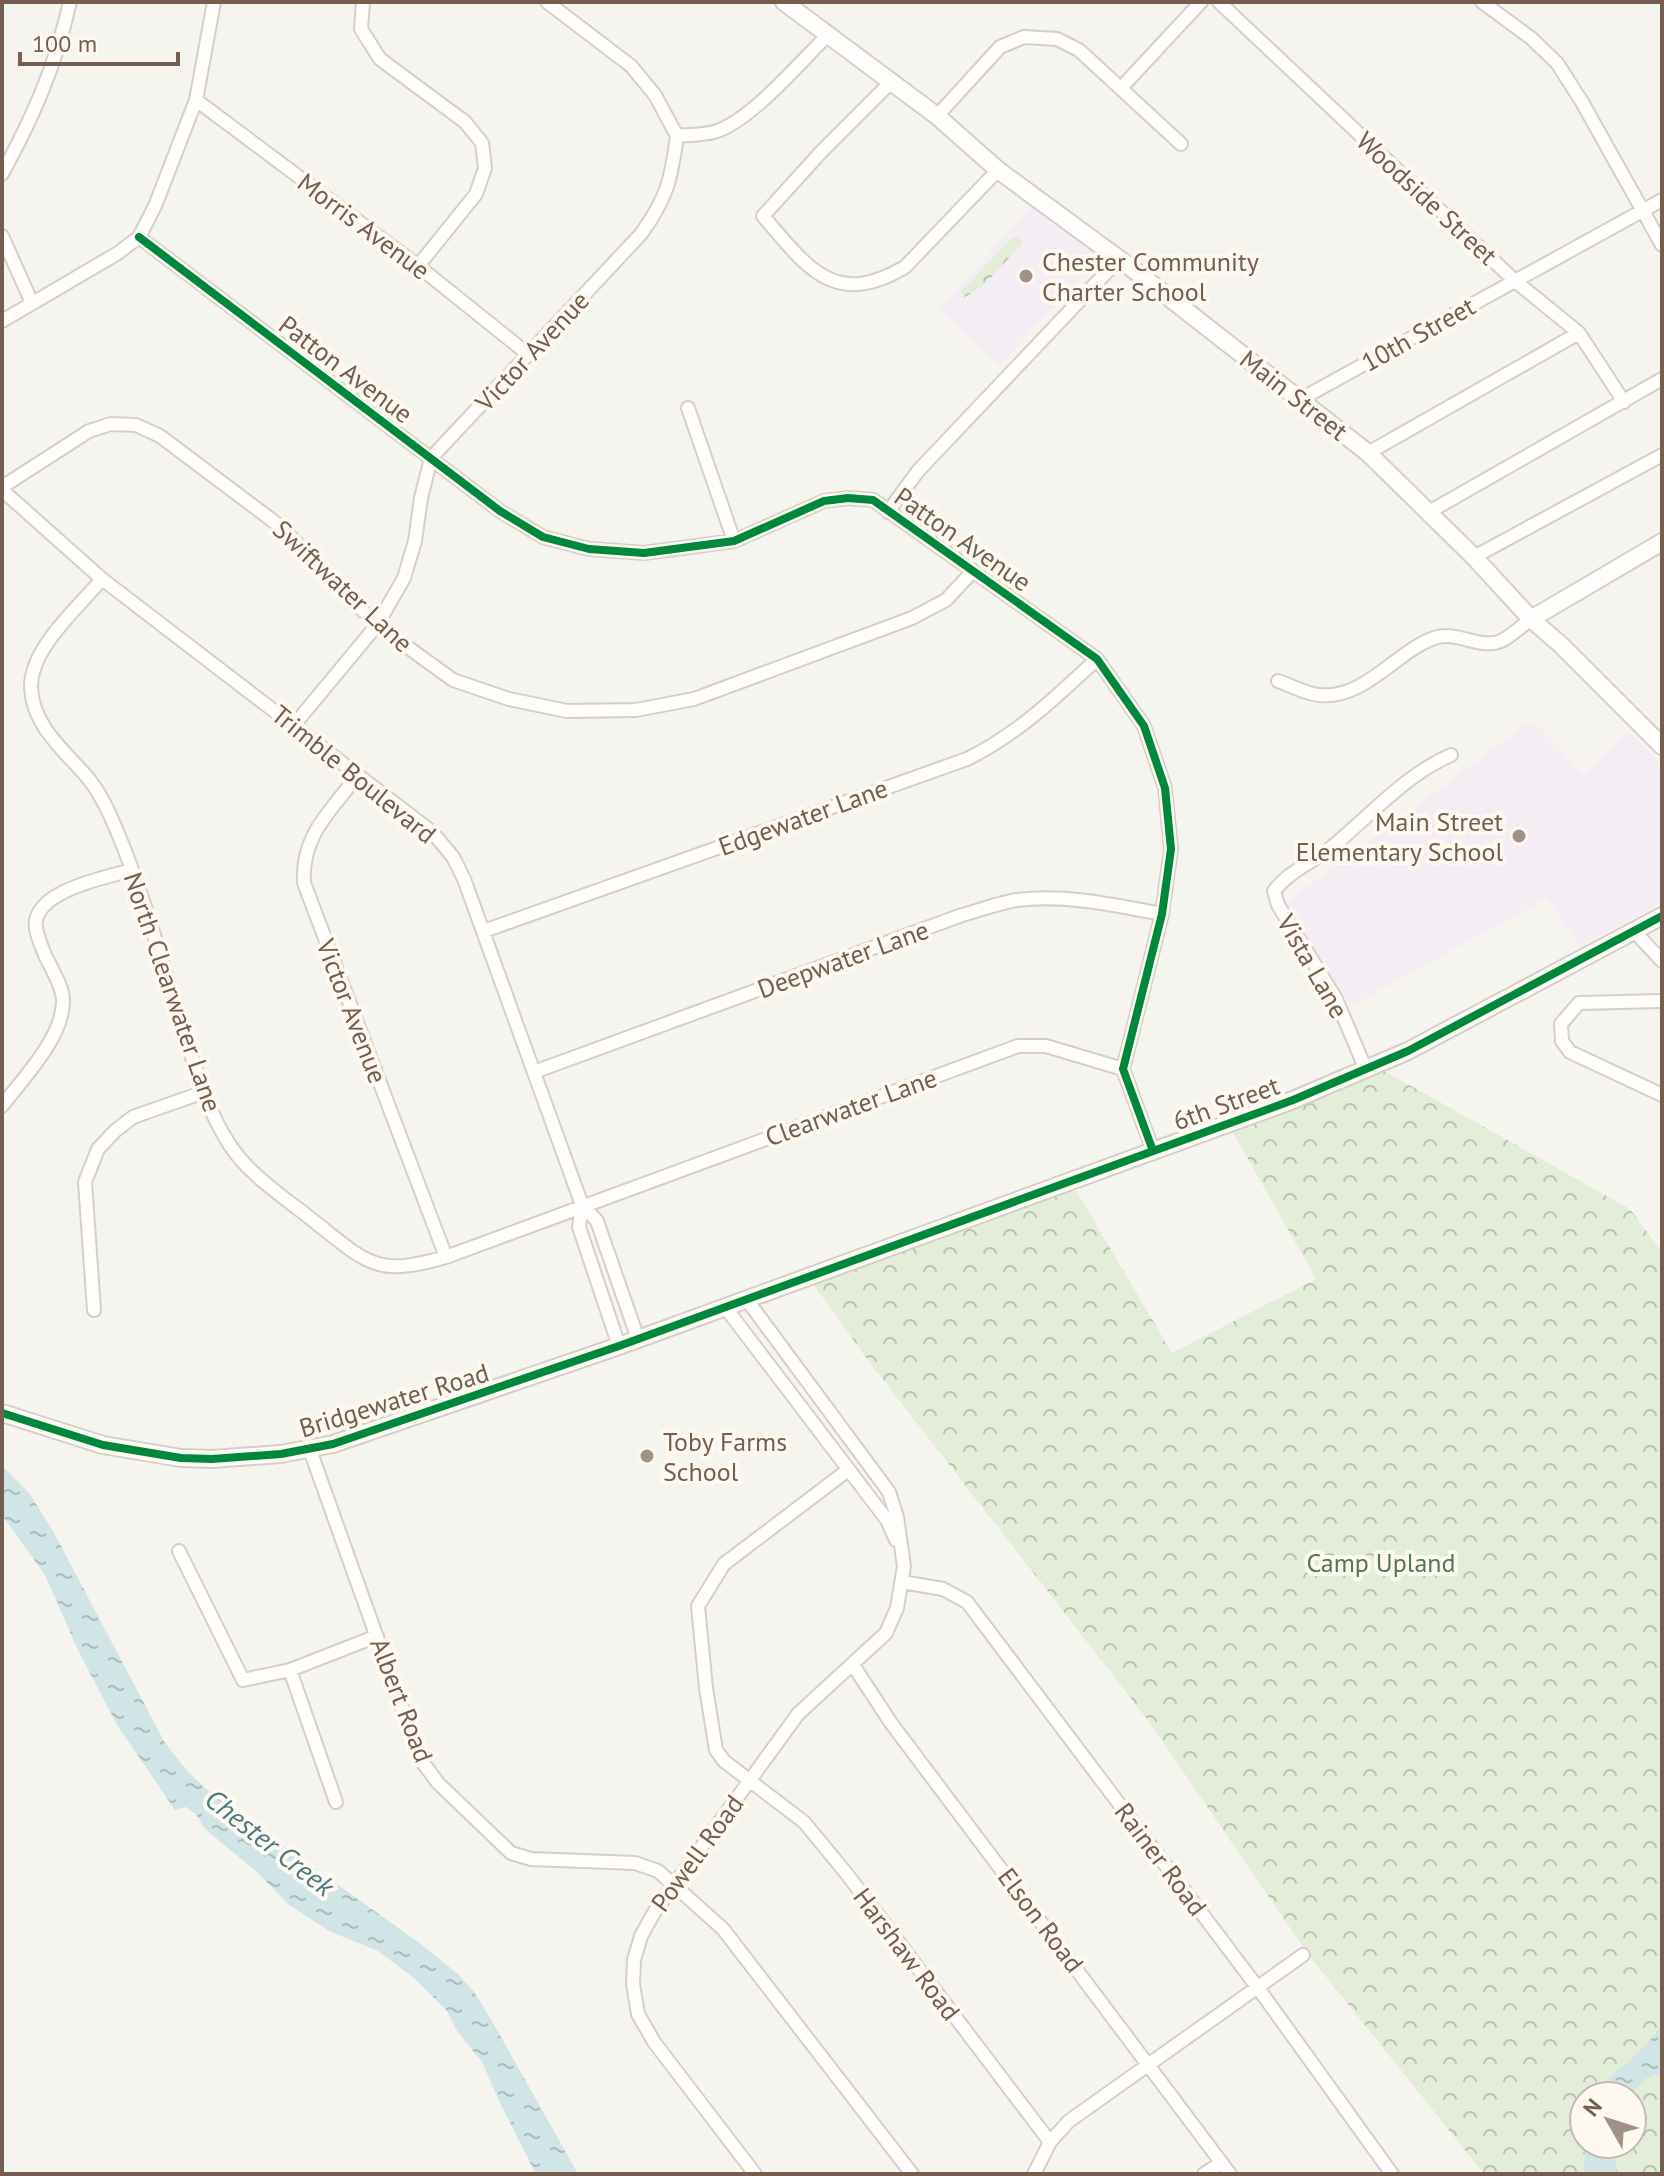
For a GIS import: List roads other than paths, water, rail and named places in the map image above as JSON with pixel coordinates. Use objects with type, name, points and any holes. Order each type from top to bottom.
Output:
[{"type":"street","points":[[2,174],[33,118],[55,63],[70,2]]},
{"type":"street","points":[[2,321],[118,253],[139,237],[155,206],[196,100],[214,2]]},
{"type":"street","points":[[363,2],[361,29],[380,59],[465,122],[482,143],[485,168],[476,194],[418,266]]},
{"type":"street","points":[[547,2],[631,66],[655,95],[677,136],[714,132],[732,124],[759,104],[828,35]]},
{"type":"street","name":"Main Street","points":[[784,2],[937,116],[998,170],[1119,259],[1368,453],[1474,557],[1531,619],[1658,735]]},
{"type":"street","points":[[1121,88],[1201,2]]},
{"type":"street","name":"Woodside Street","points":[[1219,2],[1514,280],[1579,333],[1624,402]]},
{"type":"street","points":[[1482,2],[1531,38],[1557,63],[1662,245]]},
{"type":"street","points":[[937,116],[1000,47],[1024,37],[1057,39],[1079,50],[1181,144]]},
{"type":"street","points":[[890,83],[763,216],[801,261],[838,283],[861,284],[888,277],[905,267],[998,170]]},
{"type":"street","name":"Morris Avenue","points":[[196,100],[418,266],[529,355]]},
{"type":"street","name":"Victor Avenue","points":[[431,458],[641,234],[662,205],[677,136]]},
{"type":"street","name":"10th Street","points":[[1301,399],[1662,200]]},
{"type":"street","points":[[2,236],[32,303]]},
{"type":"street","name":"Patton Avenue","points":[[139,237],[500,511],[543,537],[589,549],[644,553],[734,541],[824,501],[848,498],[873,500],[1097,659],[1144,726],[1165,788],[1171,849],[1162,914],[1123,1069]]},
{"type":"street","points":[[888,512],[918,471],[1119,259]]},
{"type":"street","points":[[1368,453],[1579,333]]},
{"type":"street","points":[[1429,512],[1662,379]]},
{"type":"street","points":[[688,408],[734,541]]},
{"type":"street","name":"Swiftwater Lane","points":[[2,488],[89,431],[111,424],[136,425],[160,436],[281,527],[377,625],[453,680],[495,694],[567,711],[636,710],[694,699],[912,618],[946,600],[973,571]]},
{"type":"street","points":[[1474,557],[1662,455]]},
{"type":"street","points":[[294,725],[377,625],[404,578],[415,541],[431,458]]},
{"type":"street","name":"Trimble Boulevard","points":[[2,488],[102,579],[432,832],[453,857],[484,931],[582,1205],[597,1221],[638,1339]]},
{"type":"street","points":[[1278,681],[1319,695],[1347,691],[1372,680],[1417,646],[1437,636],[1485,644],[1500,641],[1531,619],[1662,542]]},
{"type":"street","name":"North Clearwater Lane","points":[[102,579],[40,652],[32,670],[31,690],[49,736],[99,793],[131,870],[204,1092],[238,1156],[265,1183],[356,1255],[382,1267],[414,1266],[446,1257],[582,1205]]},
{"type":"street","name":"Edgewater Lane","points":[[484,931],[967,759],[998,744],[1034,718],[1097,659]]},
{"type":"street","name":"Vista Lane","points":[[1366,1070],[1336,999],[1278,905],[1274,891],[1284,878],[1331,848],[1427,765],[1451,755]]},
{"type":"street","name":"Victor Avenue","points":[[358,775],[311,836],[302,860],[304,883],[446,1257]]},
{"type":"street","points":[[2,1106],[44,1051],[59,1025],[64,998],[35,922],[40,911],[57,894],[131,870]]},
{"type":"street","name":"Deepwater Lane","points":[[534,1072],[962,915],[1014,901],[1053,897],[1089,900],[1162,914]]},
{"type":"street","name":"6th Street","points":[[786,1286],[1366,1070],[1408,1051],[1662,916]]},
{"type":"street","points":[[1634,931],[1662,961]]},
{"type":"street","points":[[1662,1001],[1579,1003],[1561,1024],[1562,1041],[1570,1052],[1662,1095]]},
{"type":"street","name":"Clearwater Lane","points":[[582,1205],[1018,1046],[1046,1046],[1123,1069]]},
{"type":"street","points":[[1123,1069],[1153,1151]]},
{"type":"street","points":[[94,1310],[85,1182],[98,1149],[133,1117],[204,1092]]},
{"type":"street","name":"Trimble Boulevard","points":[[582,1205],[579,1227],[619,1346]]},
{"type":"street","name":"Bridgewater Road","points":[[2,1413],[103,1445],[155,1455],[212,1459],[310,1450],[375,1431],[786,1286]]},
{"type":"street","name":"Powell Road","points":[[747,1300],[889,1492],[897,1517],[904,1566],[897,1608],[886,1633],[798,1714],[655,1911],[641,1936],[634,1960],[633,1984],[638,2014],[654,2042],[755,2174]]},
{"type":"street","name":"Powell Road","points":[[725,1307],[887,1520],[901,1549]]},
{"type":"street","name":"Albert Road","points":[[310,1450],[424,1764],[438,1783],[511,1853],[531,1859],[635,1863],[658,1871],[723,1929],[912,2174]]},
{"type":"street","name":"Harshaw Road","points":[[848,1470],[724,1564],[698,1606],[716,1750],[724,1761],[804,1822],[1050,2142]]},
{"type":"street","points":[[179,1551],[243,1680],[290,1670],[377,1636]]},
{"type":"street","name":"Rainer Road","points":[[902,1582],[943,1589],[967,1602],[1258,1988],[1392,2174]]},
{"type":"street","name":"Elson Road","points":[[853,1665],[891,1723],[1230,2174]]},
{"type":"street","points":[[290,1670],[336,1802]]},
{"type":"street","points":[[1034,2174],[1050,2142],[1069,2121],[1303,1955]]},
{"type":"street","points":[[1204,2174],[1221,2163]]},
{"type":"water","name":"Chester Creek","points":[[2,1466],[29,1493],[53,1531],[165,1743],[189,1773],[214,1796],[459,1975],[492,2021],[578,2174],[536,2174],[482,2062],[457,2031],[447,2011],[414,1978],[378,1951],[329,1931],[288,1904],[257,1872],[205,1829],[196,1814],[186,1807],[175,1810],[117,1725],[77,1648],[45,1575],[2,1515]]},
{"type":"water","points":[[1662,2023],[1662,2073],[1644,2080],[1608,2080],[1648,2043]]},
{"type":"water","points":[[1584,2160],[1616,2160],[1616,2174],[1584,2174]]},
{"type":"place","name":"Chester Community Charter School","points":[[1026,276]]},
{"type":"place","name":"Main Street Elementary School","points":[[1519,836]]},
{"type":"place","name":"Toby Farms School","points":[[647,1456]]},
{"type":"park label","name":"Camp Upland","points":[[1381,1562]]}]
